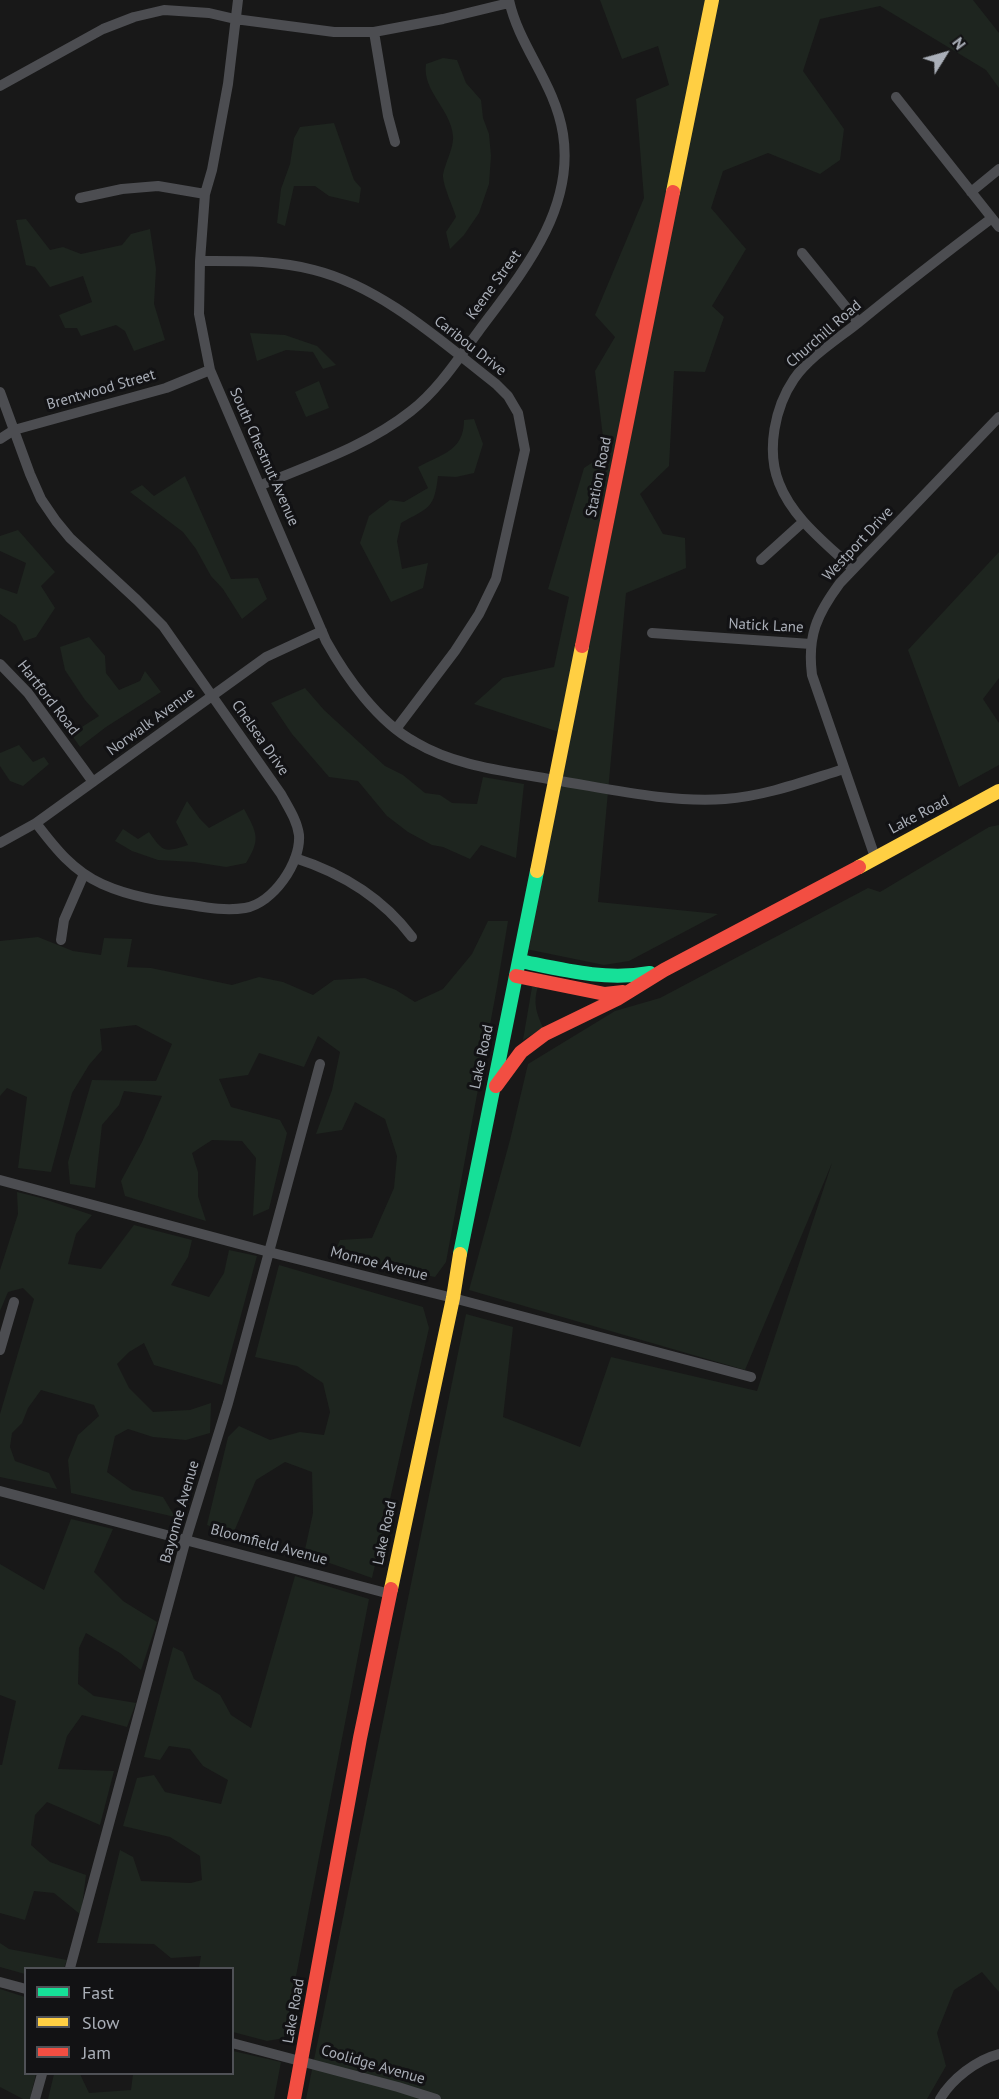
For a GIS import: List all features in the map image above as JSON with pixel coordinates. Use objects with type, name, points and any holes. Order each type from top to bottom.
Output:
[{"type":"street","name":"South Chestnut Avenue","points":[[238,0],[228,84],[212,170],[205,194],[199,314],[210,370],[322,631],[345,674],[366,700],[413,742],[451,760],[554,780],[666,798],[715,800],[770,792],[844,770]]},
{"type":"street","name":"Station Road","points":[[520,961],[554,780],[712,0]]},
{"type":"street","points":[[0,86],[103,28],[164,10],[209,13],[235,19],[334,32],[374,32],[443,19],[509,1]]},
{"type":"street","name":"Keene Street","points":[[261,485],[334,455],[385,429],[412,410],[430,393],[460,356],[537,251],[548,228],[560,191],[564,163],[563,134],[550,89],[520,32],[509,1]]},
{"type":"street","points":[[374,32],[388,116],[395,142]]},
{"type":"street","points":[[896,97],[996,223]]},
{"type":"street","points":[[971,192],[999,169]]},
{"type":"street","points":[[80,198],[122,189],[158,186],[205,194]]},
{"type":"street","name":"Churchill Road","points":[[853,569],[803,522],[779,483],[774,459],[777,418],[786,391],[813,359],[925,268],[996,223]]},
{"type":"street","points":[[802,253],[858,322]]},
{"type":"street","name":"Caribou Drive","points":[[200,261],[281,264],[323,272],[356,285],[392,306],[496,384],[508,396],[518,413],[525,450],[496,579],[479,614],[456,651],[396,729]]},
{"type":"street","name":"Brentwood Street","points":[[0,438],[14,430],[166,388],[210,370]]},
{"type":"street","name":"Chelsea Drive","points":[[0,392],[41,499],[70,538],[163,626],[281,794],[295,821],[299,837],[295,858],[278,887],[262,901],[247,908],[223,909],[138,898],[102,884],[63,858],[36,823]]},
{"type":"street","name":"Westport Drive","points":[[875,857],[812,675],[811,644],[814,627],[822,608],[853,569],[999,417]]},
{"type":"street","points":[[761,560],[803,522]]},
{"type":"street","name":"Norwalk Avenue","points":[[0,843],[36,823],[266,657],[322,631]]},
{"type":"street","name":"Natick Lane","points":[[652,633],[811,644]]},
{"type":"street","name":"Hartford Road","points":[[0,664],[28,693],[93,782]]},
{"type":"street","name":"Lake Road","points":[[516,976],[605,994],[628,992],[664,970],[801,899],[999,791]]},
{"type":"street","points":[[295,858],[317,866],[370,894],[404,926],[412,937]]},
{"type":"street","points":[[61,940],[64,920],[84,874]]},
{"type":"street","name":"Lake Road","points":[[294,2099],[360,1738],[453,1298],[462,1239],[491,1093],[520,961],[583,974],[616,978],[632,978],[664,970]]},
{"type":"street","points":[[491,1093],[516,1058],[531,1043],[628,992]]},
{"type":"street","name":"Bayonne Avenue","points":[[70,1967],[186,1539],[228,1403],[320,1064]]},
{"type":"street","name":"Monroe Avenue","points":[[0,1180],[751,1377]]},
{"type":"street","points":[[0,1350],[14,1302]]},
{"type":"street","name":"Bloomfield Avenue","points":[[0,1491],[390,1594]]},
{"type":"street","points":[[0,1982],[24,1988]]},
{"type":"street","name":"Coolidge Avenue","points":[[234,2043],[301,2060],[436,2099]]},
{"type":"street","points":[[940,2099],[953,2083],[981,2061],[999,2054]]},
{"type":"street","points":[[35,2099],[41,2075]]},
{"type":"shaded area","points":[[600,0],[973,0],[999,33],[999,88],[986,70],[880,6],[820,19],[803,71],[844,129],[840,160],[820,174],[768,153],[723,171],[711,208],[746,249],[712,306],[724,317],[705,372],[674,371],[669,466],[640,494],[663,534],[685,538],[686,568],[626,593],[598,902],[718,914],[629,961],[604,965],[521,948],[562,733],[474,704],[503,678],[554,667],[569,597],[548,589],[584,468],[605,454],[595,371],[615,337],[595,315],[644,198],[636,99],[669,85],[658,46],[622,59]]},
{"type":"shaded area","points":[[443,58],[457,60],[466,83],[481,100],[483,118],[489,134],[491,156],[489,184],[479,213],[464,235],[450,249],[446,232],[456,217],[443,177],[453,136],[451,126],[432,92],[426,74],[426,64]]},
{"type":"shaded area","points":[[334,123],[354,180],[361,188],[359,203],[329,196],[315,186],[294,186],[285,226],[277,223],[281,189],[290,164],[294,138],[300,127]]},
{"type":"shaded area","points":[[26,219],[50,250],[63,247],[81,254],[122,245],[131,234],[150,229],[156,269],[154,304],[165,340],[134,351],[125,331],[116,325],[81,336],[77,328],[65,328],[59,315],[92,302],[83,276],[50,287],[35,267],[26,265],[16,220]]},
{"type":"shaded area","points":[[250,333],[285,335],[317,346],[336,365],[323,369],[313,352],[286,350],[257,361]]},
{"type":"shaded area","points":[[319,381],[329,408],[306,417],[295,392]]},
{"type":"shaded area","points":[[474,419],[483,444],[474,473],[456,477],[438,476],[432,502],[424,510],[401,523],[397,541],[402,569],[428,563],[423,588],[391,602],[360,543],[369,516],[390,500],[404,502],[428,488],[418,467],[443,455],[456,445],[463,430],[464,420]]},
{"type":"shaded area","points":[[185,476],[231,579],[258,578],[267,599],[242,619],[183,532],[130,492],[142,485],[154,496]]},
{"type":"shaded area","points":[[18,530],[55,572],[41,586],[55,608],[36,637],[24,641],[16,625],[0,614],[0,588],[17,594],[26,563],[0,551],[0,536]]},
{"type":"shaded area","points":[[999,552],[999,678],[983,699],[999,723],[999,765],[959,787],[908,650]]},
{"type":"shaded area","points":[[89,637],[105,656],[106,673],[119,690],[140,681],[145,671],[161,692],[106,727],[80,747],[71,734],[99,716],[65,670],[60,647]]},
{"type":"shaded area","points":[[305,688],[324,710],[385,766],[403,775],[425,793],[440,795],[452,803],[477,804],[483,777],[524,784],[516,858],[481,845],[470,859],[443,847],[432,845],[408,832],[387,816],[358,781],[329,777],[292,734],[271,703]]},
{"type":"shaded area","points":[[19,745],[33,762],[44,757],[49,764],[23,786],[10,781],[0,766],[0,753]]},
{"type":"shaded area","points":[[187,801],[209,828],[244,809],[255,836],[254,848],[246,863],[226,867],[158,860],[132,851],[115,841],[123,829],[138,839],[149,832],[161,847],[169,850],[188,845],[176,822]]},
{"type":"shaded area","points":[[999,825],[999,1992],[982,1972],[954,1990],[937,2033],[946,2066],[927,2099],[306,2099],[466,1314],[513,1327],[503,1417],[580,1447],[611,1357],[757,1391],[832,1163],[745,1370],[469,1290],[528,1064],[615,1011],[660,998],[868,888],[880,892],[989,827]]},
{"type":"shaded area","points":[[488,921],[508,921],[446,1262],[435,1277],[333,1256],[340,1240],[372,1238],[394,1188],[397,1156],[385,1119],[355,1102],[342,1130],[316,1134],[332,1090],[340,1052],[318,1036],[304,1067],[259,1053],[248,1075],[219,1079],[231,1107],[280,1120],[287,1133],[269,1209],[253,1216],[256,1158],[242,1141],[212,1140],[192,1153],[198,1172],[198,1196],[206,1221],[125,1196],[121,1181],[142,1142],[162,1096],[124,1091],[119,1105],[102,1125],[95,1188],[70,1184],[68,1162],[92,1080],[156,1081],[172,1044],[136,1025],[100,1029],[102,1050],[89,1065],[72,1093],[51,1172],[18,1168],[27,1097],[7,1088],[0,1096],[0,941],[38,937],[73,951],[101,955],[104,938],[132,939],[127,967],[151,968],[232,985],[259,977],[283,982],[313,995],[334,980],[365,978],[396,990],[415,1002],[443,989],[472,954]]},
{"type":"shaded area","points":[[538,986],[536,1007],[543,1028],[523,1040],[532,987]]},
{"type":"shaded area","points":[[17,1192],[92,1215],[76,1234],[68,1264],[101,1269],[134,1225],[192,1240],[188,1257],[171,1285],[209,1297],[224,1273],[229,1250],[257,1256],[222,1385],[154,1365],[144,1343],[129,1352],[117,1364],[129,1388],[153,1412],[190,1410],[211,1403],[210,1433],[186,1440],[153,1437],[128,1429],[115,1436],[107,1472],[132,1490],[163,1497],[175,1517],[71,1493],[68,1460],[78,1435],[99,1416],[94,1405],[41,1390],[28,1408],[22,1423],[12,1433],[10,1447],[15,1461],[49,1473],[57,1489],[0,1477],[0,1414],[34,1299],[23,1288],[8,1292],[0,1311],[0,1270],[18,1214]]},
{"type":"shaded area","points":[[279,1265],[423,1307],[429,1328],[372,1578],[304,1554],[313,1513],[312,1472],[285,1462],[256,1480],[233,1534],[207,1525],[228,1437],[239,1426],[270,1440],[300,1432],[324,1435],[330,1412],[323,1383],[297,1366],[255,1357]]},
{"type":"shaded area","points":[[71,1519],[113,1529],[94,1572],[123,1601],[157,1622],[141,1670],[120,1653],[86,1633],[79,1648],[78,1684],[94,1696],[136,1703],[127,1727],[82,1715],[67,1736],[58,1769],[114,1771],[100,1825],[47,1802],[35,1815],[31,1845],[50,1862],[86,1875],[81,1915],[54,1893],[34,1891],[25,1920],[0,1913],[0,1765],[2,1765],[16,1701],[0,1695],[0,1564],[44,1590]]},
{"type":"shaded area","points":[[295,1576],[369,1599],[284,2038],[267,2041],[234,2032],[234,1967],[199,1967],[201,1956],[171,1958],[154,1944],[97,1943],[120,1850],[133,1857],[141,1881],[191,1883],[202,1880],[200,1856],[170,1837],[123,1826],[137,1778],[154,1775],[165,1792],[221,1804],[228,1780],[203,1766],[190,1749],[169,1746],[160,1760],[144,1757],[173,1647],[183,1652],[194,1679],[220,1695],[231,1715],[251,1728]]},
{"type":"shaded area","points":[[0,1943],[9,1949],[67,1960],[64,1967],[24,1967],[24,1974],[0,1967]]},
{"type":"shaded area","points":[[0,1989],[24,1997],[24,2075],[36,2075],[30,2099],[23,2099],[0,2087]]},
{"type":"shaded area","points":[[234,2051],[281,2062],[274,2099],[48,2099],[54,2075],[80,2075],[89,2093],[131,2090],[133,2075],[234,2075]]},
{"type":"traffic: fast","points":[[460,1254],[537,871]]},
{"type":"traffic: fast","points":[[520,961],[601,975],[650,973]]},
{"type":"traffic: slow","points":[[673,192],[712,0]]},
{"type":"traffic: slow","points":[[537,871],[582,646]]},
{"type":"traffic: slow","points":[[859,867],[999,791]]},
{"type":"traffic: slow","points":[[391,1589],[453,1298],[460,1254]]},
{"type":"traffic: jam","points":[[582,646],[673,192]]},
{"type":"traffic: jam","points":[[496,1086],[521,1052],[545,1034],[617,999],[664,970],[859,867]]},
{"type":"traffic: jam","points":[[516,976],[605,994],[623,992]]},
{"type":"traffic: jam","points":[[294,2099],[360,1738],[391,1589]]}]
